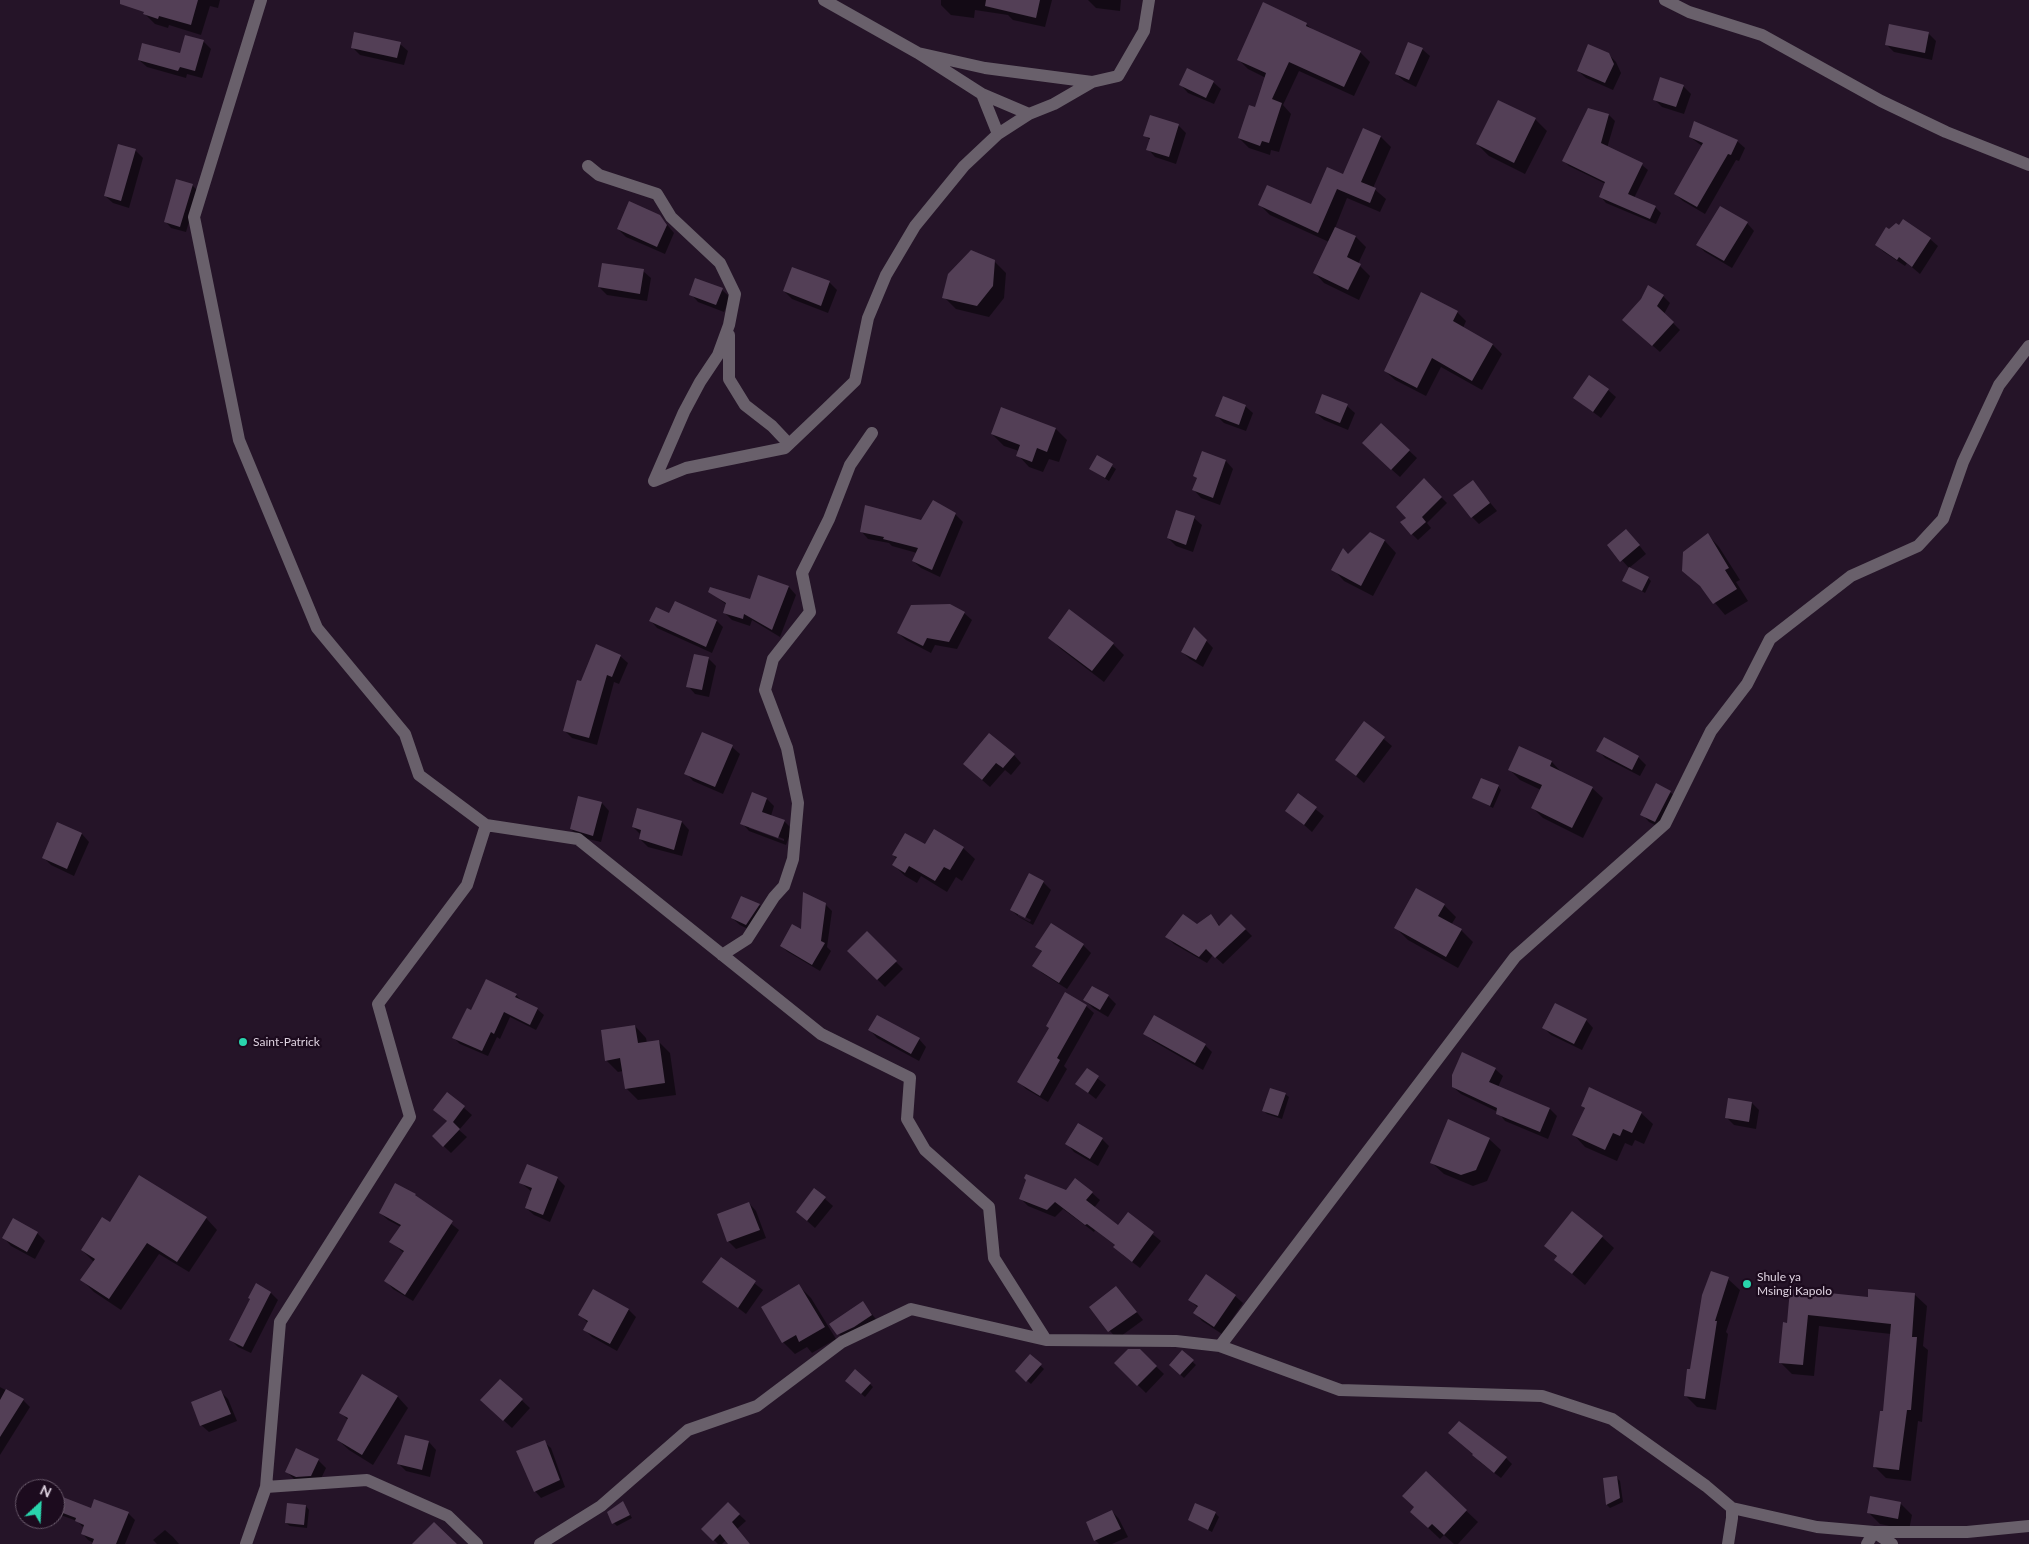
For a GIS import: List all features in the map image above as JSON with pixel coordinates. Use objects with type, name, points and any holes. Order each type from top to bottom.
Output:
[{"type":"street","points":[[261,0],[194,217],[239,440],[317,628],[406,734],[419,775],[486,825],[578,839],[821,1034],[910,1078],[907,1119],[926,1150],[990,1207],[994,1258],[1046,1340]]},
{"type":"street","points":[[824,0],[918,53],[982,94],[1029,114]]},
{"type":"street","points":[[588,166],[599,175],[657,194],[671,217],[720,263],[735,294],[729,325],[718,355],[700,382],[684,412],[654,481],[686,468],[785,448],[855,380],[868,318],[886,275],[914,226],[964,166],[998,134],[1029,114],[1054,104],[1092,82],[1118,76],[1144,31],[1149,0]]},
{"type":"street","points":[[1665,0],[1689,12],[1762,35],[1882,101],[1946,132],[2029,165]]},
{"type":"street","points":[[918,53],[985,68],[1092,82]]},
{"type":"street","points":[[982,94],[998,134]]},
{"type":"street","points":[[729,325],[729,379],[745,405],[772,426],[789,444]]},
{"type":"street","points":[[1220,1346],[1515,957],[1665,824],[1711,731],[1747,684],[1770,639],[1851,576],[1918,546],[1942,519],[1963,462],[2000,385],[2029,346]]},
{"type":"street","points":[[722,955],[747,939],[774,897],[784,886],[793,860],[798,803],[787,748],[766,690],[773,659],[810,612],[802,574],[829,519],[850,465],[872,432]]},
{"type":"street","points":[[246,1544],[266,1487],[280,1322],[410,1117],[378,1004],[467,885],[486,825]]},
{"type":"street","points":[[540,1544],[601,1506],[688,1430],[757,1406],[842,1342],[911,1309],[1046,1340],[1176,1340],[1220,1346],[1340,1390],[1542,1396],[1612,1419],[1706,1486],[1732,1508],[1817,1527],[1874,1532],[1967,1532],[2029,1526]]},
{"type":"street","points":[[266,1487],[366,1480],[448,1516],[477,1544]]},
{"type":"street","points":[[1728,1544],[1732,1508]]},
{"type":"street","points":[[1867,1544],[1874,1532]]},
{"type":"street","points":[[1874,1532],[1892,1544]]},
{"type":"building","points":[[120,0],[198,0],[191,25],[159,16],[158,19],[143,14],[144,12],[120,4]]},
{"type":"building","points":[[986,0],[1040,0],[1036,18],[985,6]]},
{"type":"building","points":[[1263,2],[1307,23],[1306,26],[1361,51],[1344,87],[1289,62],[1272,99],[1282,103],[1269,143],[1262,141],[1260,146],[1238,138],[1249,105],[1255,107],[1266,73],[1237,60]]},
{"type":"building","points":[[1889,24],[1929,32],[1925,53],[1885,45]]},
{"type":"building","points":[[354,32],[401,42],[397,58],[351,48]]},
{"type":"building","points":[[185,35],[204,40],[195,71],[180,67],[178,71],[138,60],[142,43],[180,53]]},
{"type":"building","points":[[1408,42],[1423,48],[1409,80],[1395,74]]},
{"type":"building","points":[[1588,44],[1609,53],[1614,64],[1605,83],[1577,71]]},
{"type":"building","points":[[1187,68],[1214,81],[1206,98],[1179,85]]},
{"type":"building","points":[[1660,77],[1684,85],[1676,107],[1653,100]]},
{"type":"building","points":[[1498,100],[1536,118],[1514,163],[1476,144]]},
{"type":"building","points":[[1588,108],[1609,114],[1601,143],[1643,163],[1628,194],[1656,206],[1650,219],[1599,197],[1605,182],[1562,161]]},
{"type":"building","points":[[1150,115],[1179,124],[1169,157],[1146,150],[1150,138],[1143,136]]},
{"type":"building","points":[[1694,121],[1738,140],[1731,155],[1728,154],[1697,207],[1674,194],[1703,143],[1689,137]]},
{"type":"building","points":[[1363,128],[1381,136],[1361,182],[1376,188],[1370,203],[1337,189],[1318,233],[1258,205],[1267,185],[1311,204],[1327,167],[1343,174]]},
{"type":"building","points":[[118,144],[136,149],[121,201],[104,196]]},
{"type":"building","points":[[176,179],[193,184],[180,227],[164,222]]},
{"type":"building","points":[[629,201],[660,215],[667,225],[657,247],[617,229]]},
{"type":"building","points":[[1720,206],[1748,222],[1724,261],[1696,245]]},
{"type":"building","points":[[1903,219],[1931,238],[1912,267],[1899,257],[1897,260],[1875,245],[1886,227],[1889,229],[1896,223],[1899,225]]},
{"type":"building","points":[[1335,227],[1356,236],[1347,257],[1361,264],[1348,290],[1313,273]]},
{"type":"building","points":[[971,250],[995,260],[993,286],[977,306],[942,298],[948,274]]},
{"type":"building","points":[[602,263],[644,269],[640,294],[598,287]]},
{"type":"building","points":[[792,267],[830,281],[821,306],[783,291]]},
{"type":"building","points":[[695,278],[723,288],[716,305],[689,295]]},
{"type":"building","points":[[1648,285],[1664,295],[1657,306],[1674,322],[1652,346],[1622,320],[1641,299]]},
{"type":"building","points":[[1421,292],[1458,311],[1453,321],[1493,344],[1472,381],[1432,358],[1417,388],[1384,371]]},
{"type":"building","points":[[1589,375],[1609,389],[1593,412],[1573,398]]},
{"type":"building","points":[[1322,394],[1348,404],[1340,423],[1315,413]]},
{"type":"building","points":[[1223,396],[1246,405],[1239,425],[1215,416]]},
{"type":"building","points":[[1001,407],[1056,428],[1047,452],[1037,448],[1032,462],[1016,456],[1020,445],[991,434]]},
{"type":"building","points":[[1381,423],[1410,450],[1391,470],[1362,443]]},
{"type":"building","points":[[1202,451],[1226,460],[1213,498],[1192,490],[1197,478],[1193,476]]},
{"type":"building","points":[[1097,455],[1113,464],[1105,478],[1089,469]]},
{"type":"building","points":[[1424,478],[1442,497],[1422,517],[1426,522],[1411,535],[1400,522],[1406,518],[1396,507]]},
{"type":"building","points":[[1473,480],[1490,503],[1471,518],[1453,495]]},
{"type":"building","points":[[933,500],[956,513],[932,570],[912,561],[918,548],[883,539],[884,537],[860,532],[865,505],[921,520]]},
{"type":"building","points":[[1176,510],[1195,516],[1186,545],[1167,538]]},
{"type":"building","points":[[1626,529],[1640,545],[1620,562],[1607,545]]},
{"type":"building","points":[[1370,532],[1385,540],[1361,586],[1331,570],[1343,548],[1348,554]]},
{"type":"building","points":[[1708,533],[1729,568],[1725,570],[1737,589],[1713,604],[1700,586],[1682,571],[1683,552]]},
{"type":"building","points":[[1629,567],[1649,577],[1642,591],[1622,581]]},
{"type":"building","points":[[758,575],[789,586],[772,630],[744,614],[743,619],[723,613],[726,603],[708,592],[710,587],[750,599]]},
{"type":"building","points":[[675,601],[717,620],[706,647],[649,621],[656,607],[669,613]]},
{"type":"building","points":[[950,604],[965,612],[949,642],[927,638],[923,646],[897,633],[911,605]]},
{"type":"building","points":[[1069,609],[1114,643],[1092,671],[1048,638]]},
{"type":"building","points":[[1194,627],[1207,640],[1196,660],[1181,652]]},
{"type":"building","points":[[596,644],[621,655],[612,677],[607,675],[589,738],[563,731],[577,680],[581,681]]},
{"type":"building","points":[[694,654],[709,657],[702,690],[686,687]]},
{"type":"building","points":[[1364,721],[1385,737],[1356,776],[1335,760]]},
{"type":"building","points":[[702,732],[733,745],[715,787],[684,774]]},
{"type":"building","points":[[989,733],[1015,754],[1003,768],[996,763],[982,780],[963,764]]},
{"type":"building","points":[[1604,737],[1639,756],[1632,770],[1596,751]]},
{"type":"building","points":[[1519,746],[1552,761],[1550,766],[1593,787],[1572,828],[1531,808],[1542,785],[1508,770]]},
{"type":"building","points":[[1481,778],[1499,785],[1490,806],[1472,798]]},
{"type":"building","points":[[1656,783],[1671,791],[1655,822],[1640,815]]},
{"type":"building","points":[[752,792],[767,798],[762,812],[785,820],[778,838],[740,824]]},
{"type":"building","points":[[1298,793],[1317,807],[1304,825],[1285,811]]},
{"type":"building","points":[[578,796],[602,802],[593,836],[570,829]]},
{"type":"building","points":[[637,808],[682,821],[674,850],[639,839],[641,830],[632,827]]},
{"type":"building","points":[[57,822],[82,833],[67,869],[42,858]]},
{"type":"building","points":[[934,829],[964,847],[950,870],[944,867],[935,881],[909,866],[905,873],[892,865],[897,857],[892,855],[905,833],[925,844]]},
{"type":"building","points":[[1029,873],[1044,881],[1025,918],[1010,910]]},
{"type":"building","points":[[1416,888],[1445,904],[1438,916],[1462,929],[1446,957],[1394,928]]},
{"type":"building","points":[[803,892],[826,903],[821,941],[825,943],[812,965],[780,946],[792,924],[801,929]]},
{"type":"building","points":[[741,896],[760,904],[746,925],[731,918]]},
{"type":"building","points":[[1183,914],[1197,924],[1211,914],[1219,926],[1231,914],[1246,929],[1215,958],[1206,949],[1199,957],[1165,937]]},
{"type":"building","points":[[1051,923],[1084,944],[1059,983],[1032,966],[1042,951],[1035,947]]},
{"type":"building","points":[[867,931],[897,961],[877,980],[847,951]]},
{"type":"building","points":[[486,979],[517,994],[515,997],[538,1008],[530,1025],[504,1012],[494,1034],[491,1032],[482,1051],[452,1038],[467,1008],[471,1010]]},
{"type":"building","points":[[1092,986],[1109,995],[1100,1010],[1083,1000]]},
{"type":"building","points":[[1065,992],[1087,1005],[1057,1058],[1060,1060],[1040,1096],[1017,1082],[1049,1028],[1046,1026]]},
{"type":"building","points":[[1555,1003],[1587,1019],[1574,1044],[1542,1028]]},
{"type":"building","points":[[877,1015],[920,1038],[911,1054],[868,1030]]},
{"type":"building","points":[[1154,1015],[1206,1044],[1195,1063],[1143,1034]]},
{"type":"building","points":[[635,1025],[638,1043],[659,1040],[665,1083],[625,1089],[620,1058],[605,1061],[601,1030]]},
{"type":"building","points":[[1462,1052],[1496,1068],[1489,1082],[1550,1108],[1540,1132],[1496,1114],[1497,1108],[1452,1087],[1452,1075]]},
{"type":"building","points":[[1087,1068],[1099,1076],[1088,1093],[1075,1084]]},
{"type":"building","points":[[1589,1087],[1642,1112],[1632,1133],[1623,1129],[1620,1136],[1613,1133],[1605,1150],[1572,1135],[1585,1108],[1581,1106]]},
{"type":"building","points":[[1270,1088],[1286,1093],[1278,1116],[1262,1111]]},
{"type":"building","points":[[447,1092],[465,1106],[453,1122],[460,1129],[443,1147],[432,1136],[447,1121],[433,1110]]},
{"type":"building","points":[[1728,1098],[1752,1102],[1749,1122],[1725,1118]]},
{"type":"building","points":[[1448,1119],[1490,1138],[1476,1170],[1461,1175],[1430,1163]]},
{"type":"building","points":[[1078,1123],[1103,1138],[1090,1159],[1065,1144]]},
{"type":"building","points":[[527,1164],[558,1177],[543,1215],[525,1208],[532,1188],[519,1183]]},
{"type":"building","points":[[1026,1174],[1066,1190],[1075,1178],[1093,1192],[1086,1200],[1118,1225],[1128,1212],[1154,1232],[1132,1262],[1113,1247],[1115,1245],[1055,1202],[1047,1210],[1019,1199],[1026,1180],[1024,1178]]},
{"type":"building","points":[[139,1175],[207,1217],[177,1262],[147,1243],[109,1299],[80,1280],[95,1259],[81,1250],[102,1217],[110,1222]]},
{"type":"building","points":[[395,1183],[416,1194],[453,1221],[405,1295],[384,1281],[404,1251],[389,1242],[401,1225],[379,1213]]},
{"type":"building","points":[[814,1188],[826,1197],[807,1221],[796,1212]]},
{"type":"building","points":[[749,1202],[760,1230],[727,1242],[717,1214]]},
{"type":"building","points":[[1572,1211],[1603,1236],[1572,1274],[1554,1260],[1557,1256],[1544,1246]]},
{"type":"building","points":[[13,1218],[38,1232],[27,1252],[2,1238]]},
{"type":"building","points":[[721,1257],[756,1281],[738,1308],[702,1282]]},
{"type":"building","points":[[1711,1271],[1729,1277],[1715,1321],[1717,1321],[1705,1399],[1684,1396],[1687,1369],[1690,1369],[1702,1295]]},
{"type":"building","points":[[1206,1274],[1236,1295],[1214,1327],[1193,1313],[1198,1306],[1188,1300]]},
{"type":"building","points":[[256,1283],[271,1292],[243,1347],[229,1340]]},
{"type":"building","points":[[799,1284],[825,1327],[799,1342],[796,1335],[782,1343],[761,1307]]},
{"type":"building","points":[[1116,1286],[1137,1312],[1108,1332],[1089,1307]]},
{"type":"building","points":[[593,1289],[629,1309],[610,1344],[583,1330],[588,1321],[578,1315]]},
{"type":"building","points":[[1790,1289],[1868,1297],[1868,1289],[1915,1293],[1912,1337],[1917,1337],[1911,1410],[1907,1410],[1899,1470],[1873,1467],[1880,1411],[1883,1411],[1891,1324],[1808,1315],[1803,1365],[1779,1363],[1783,1322],[1787,1323]]},
{"type":"building","points":[[863,1301],[872,1315],[837,1335],[829,1324]]},
{"type":"building","points":[[1128,1349],[1140,1349],[1157,1366],[1137,1386],[1114,1363]]},
{"type":"building","points":[[1182,1350],[1194,1360],[1180,1375],[1169,1365]]},
{"type":"building","points":[[1030,1354],[1042,1364],[1026,1382],[1015,1371]]},
{"type":"building","points":[[855,1369],[871,1383],[861,1394],[845,1381]]},
{"type":"building","points":[[362,1374],[398,1396],[362,1455],[337,1440],[348,1418],[339,1413]]},
{"type":"building","points":[[500,1379],[523,1399],[503,1421],[480,1400]]},
{"type":"building","points":[[6,1389],[24,1399],[0,1437],[0,1400]]},
{"type":"building","points":[[221,1390],[231,1414],[200,1426],[191,1402]]},
{"type":"building","points":[[1459,1421],[1507,1457],[1494,1473],[1448,1433]]},
{"type":"building","points":[[405,1435],[429,1441],[422,1470],[397,1464]]},
{"type":"building","points":[[545,1440],[560,1480],[534,1492],[516,1451]]},
{"type":"building","points":[[296,1448],[319,1459],[311,1476],[296,1477],[285,1472]]},
{"type":"building","points":[[1426,1471],[1467,1510],[1444,1535],[1432,1524],[1428,1528],[1410,1512],[1414,1507],[1402,1496]]},
{"type":"building","points":[[1617,1476],[1620,1498],[1606,1505],[1603,1478]]},
{"type":"building","points":[[1870,1496],[1901,1502],[1898,1519],[1867,1513]]},
{"type":"building","points":[[65,1498],[91,1508],[94,1499],[129,1512],[116,1544],[92,1544],[94,1539],[81,1534],[84,1525],[75,1521],[76,1518],[65,1514]]},
{"type":"building","points":[[623,1501],[630,1515],[612,1524],[607,1512]]},
{"type":"building","points":[[728,1502],[740,1514],[732,1522],[750,1544],[728,1544],[720,1534],[713,1541],[701,1529]]},
{"type":"building","points":[[287,1503],[306,1505],[304,1525],[285,1523]]},
{"type":"building","points":[[1195,1503],[1216,1512],[1208,1530],[1188,1520]]},
{"type":"building","points":[[1112,1510],[1121,1529],[1094,1541],[1086,1522]]},
{"type":"building","points":[[434,1522],[457,1544],[412,1544]]},
{"type":"place","name":"Saint-Patrick","points":[[243,1042]]},
{"type":"place","name":"Shule ya Msingi Kapolo","points":[[1747,1284]]}]
